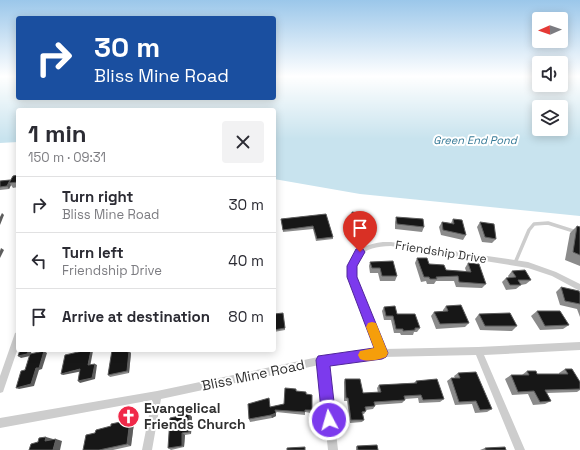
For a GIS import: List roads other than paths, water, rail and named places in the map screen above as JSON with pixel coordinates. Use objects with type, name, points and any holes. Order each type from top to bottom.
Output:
[{"type":"street","name":"Friendship Drive","points":[[382,353],[352,277],[353,262],[360,252],[366,248],[381,244],[391,244],[515,263],[540,268],[580,288]]},
{"type":"street","points":[[0,389],[16,342]]},
{"type":"street","name":"Bliss Mine Road","points":[[0,423],[158,395],[323,360],[382,353],[478,351],[580,346]]},
{"type":"street","points":[[478,351],[520,450]]},
{"type":"street","points":[[323,360],[333,450]]},
{"type":"street","points":[[147,450],[158,395]]},
{"type":"lane","points":[[515,263],[534,224],[548,223],[580,233]]},
{"type":"water","name":"Green End Pond","points":[[0,97],[16,97],[16,100],[276,100],[276,97],[580,97],[580,216],[360,194],[276,179],[276,108],[16,108],[16,142],[0,143]]},
{"type":"place","name":"Evangelical Friends Church","points":[[129,416]]}]
